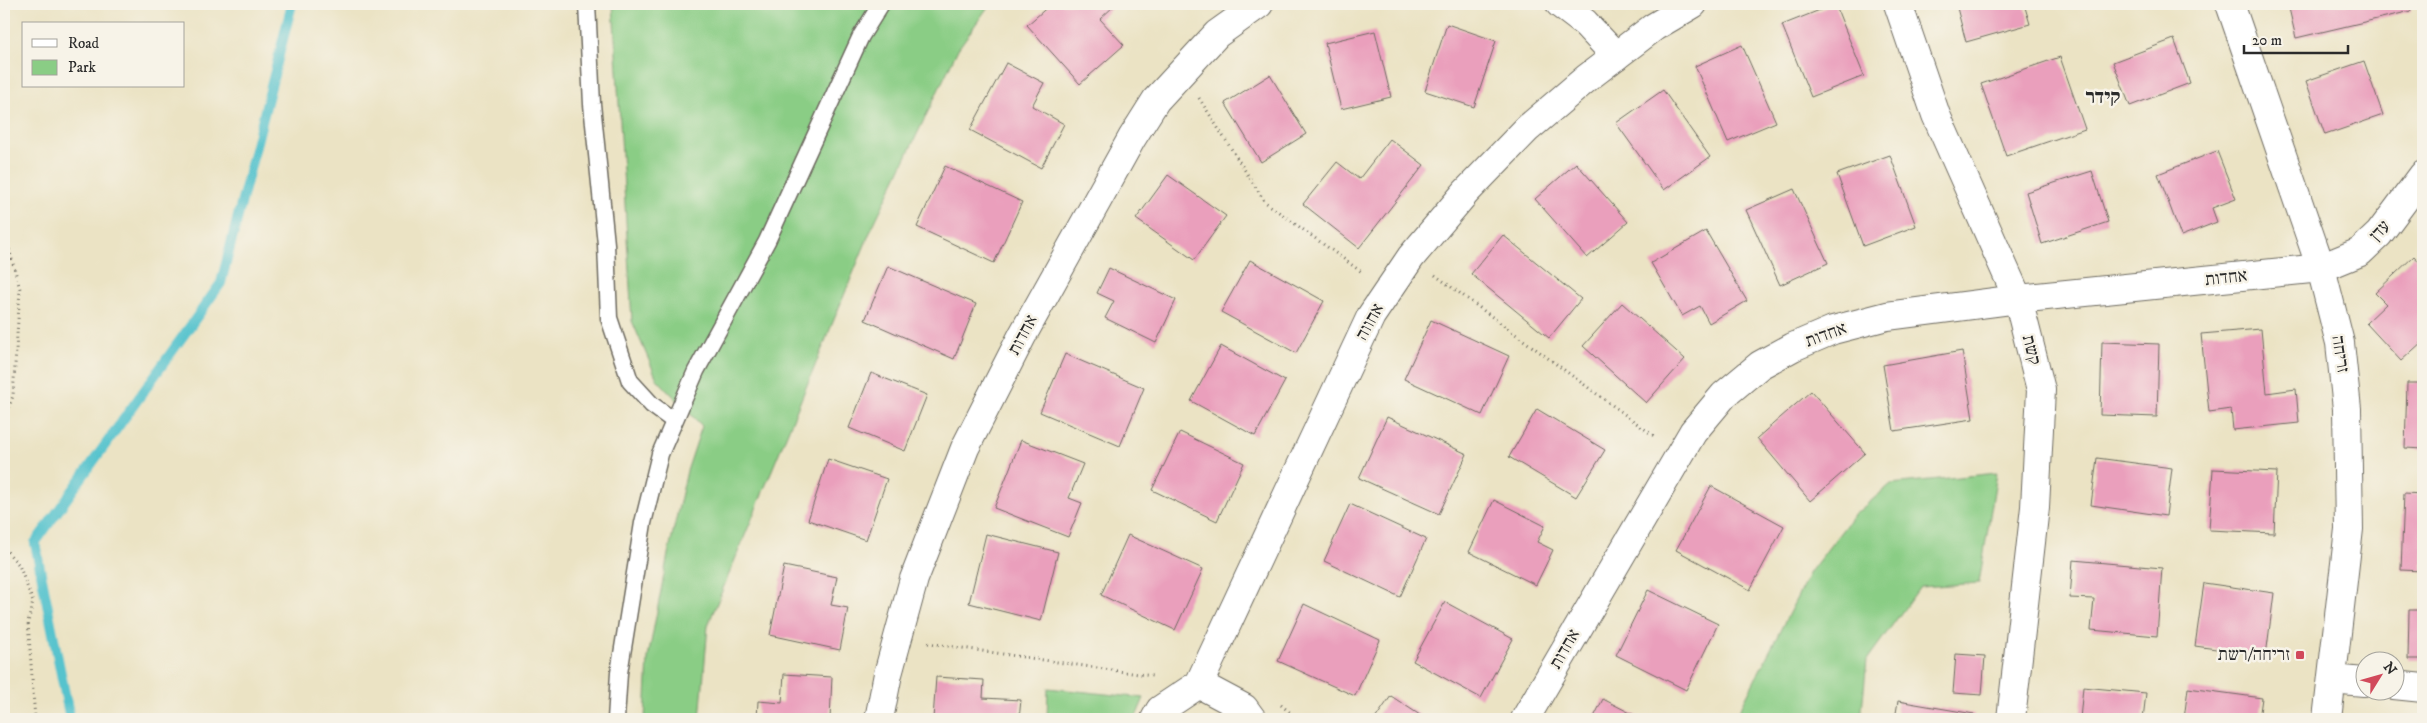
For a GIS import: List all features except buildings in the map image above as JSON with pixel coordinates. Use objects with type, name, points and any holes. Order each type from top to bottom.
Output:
[{"type":"street","name":"אחדות","points":[[879,719],[897,638],[914,579],[965,448],[1022,336],[1132,138],[1156,100],[1217,34],[1258,4]]},
{"type":"street","points":[[1560,4],[1585,23],[1616,56]]},
{"type":"street","name":"אחווה","points":[[1199,684],[1371,316],[1411,257],[1466,192],[1528,129],[1616,56],[1654,28],[1693,4]]},
{"type":"street","name":"קשת","points":[[1898,4],[1936,114],[2018,299],[2041,390],[2035,507],[2011,719]]},
{"type":"street","name":"זריחה","points":[[2230,4],[2321,268],[2340,343],[2347,410],[2350,473],[2349,529],[2327,719]]},
{"type":"street","name":"עדן","points":[[2321,268],[2360,252],[2379,234],[2423,175]]},
{"type":"street","name":"אחדות","points":[[1525,719],[1693,432],[1724,395],[1760,365],[1793,347],[1833,330],[1887,316],[2018,299],[2321,268]]},
{"type":"street","points":[[2332,678],[2354,681]]},
{"type":"street","points":[[1155,719],[1160,710],[1199,684],[1248,714]]},
{"type":"street","points":[[2404,686],[2423,688]]},
{"type":"lane","points":[[587,4],[592,104],[606,244],[609,318],[630,381],[652,404],[674,421]]},
{"type":"lane","points":[[616,719],[618,673],[643,523],[660,454],[696,372],[768,241],[862,36],[881,4]]},
{"type":"path","points":[[1182,70],[1265,202],[1388,291]]},
{"type":"path","points":[[4,230],[20,288],[12,396],[4,420]]},
{"type":"path","points":[[1411,257],[1679,455]]},
{"type":"path","points":[[4,548],[19,565],[33,602],[28,622],[35,719]]},
{"type":"path","points":[[897,638],[1199,684]]},
{"type":"green space","points":[[613,4],[990,4],[958,49],[871,230],[708,625],[700,719],[645,719],[648,658],[668,554],[687,471],[702,426],[657,379],[632,321]]},
{"type":"green space","points":[[1997,473],[1979,583],[1920,587],[1867,660],[1861,719],[1735,719],[1810,572],[1853,516],[1891,484]]},
{"type":"green space","points":[[1048,688],[1144,698],[1135,719],[1047,719]]},
{"type":"waterway","points":[[70,719],[35,543],[221,283],[292,4]]},
{"type":"place","name":"זריחה/רשת","points":[[2300,655]]},
{"type":"district","name":"קידר","points":[[2103,97]]}]
